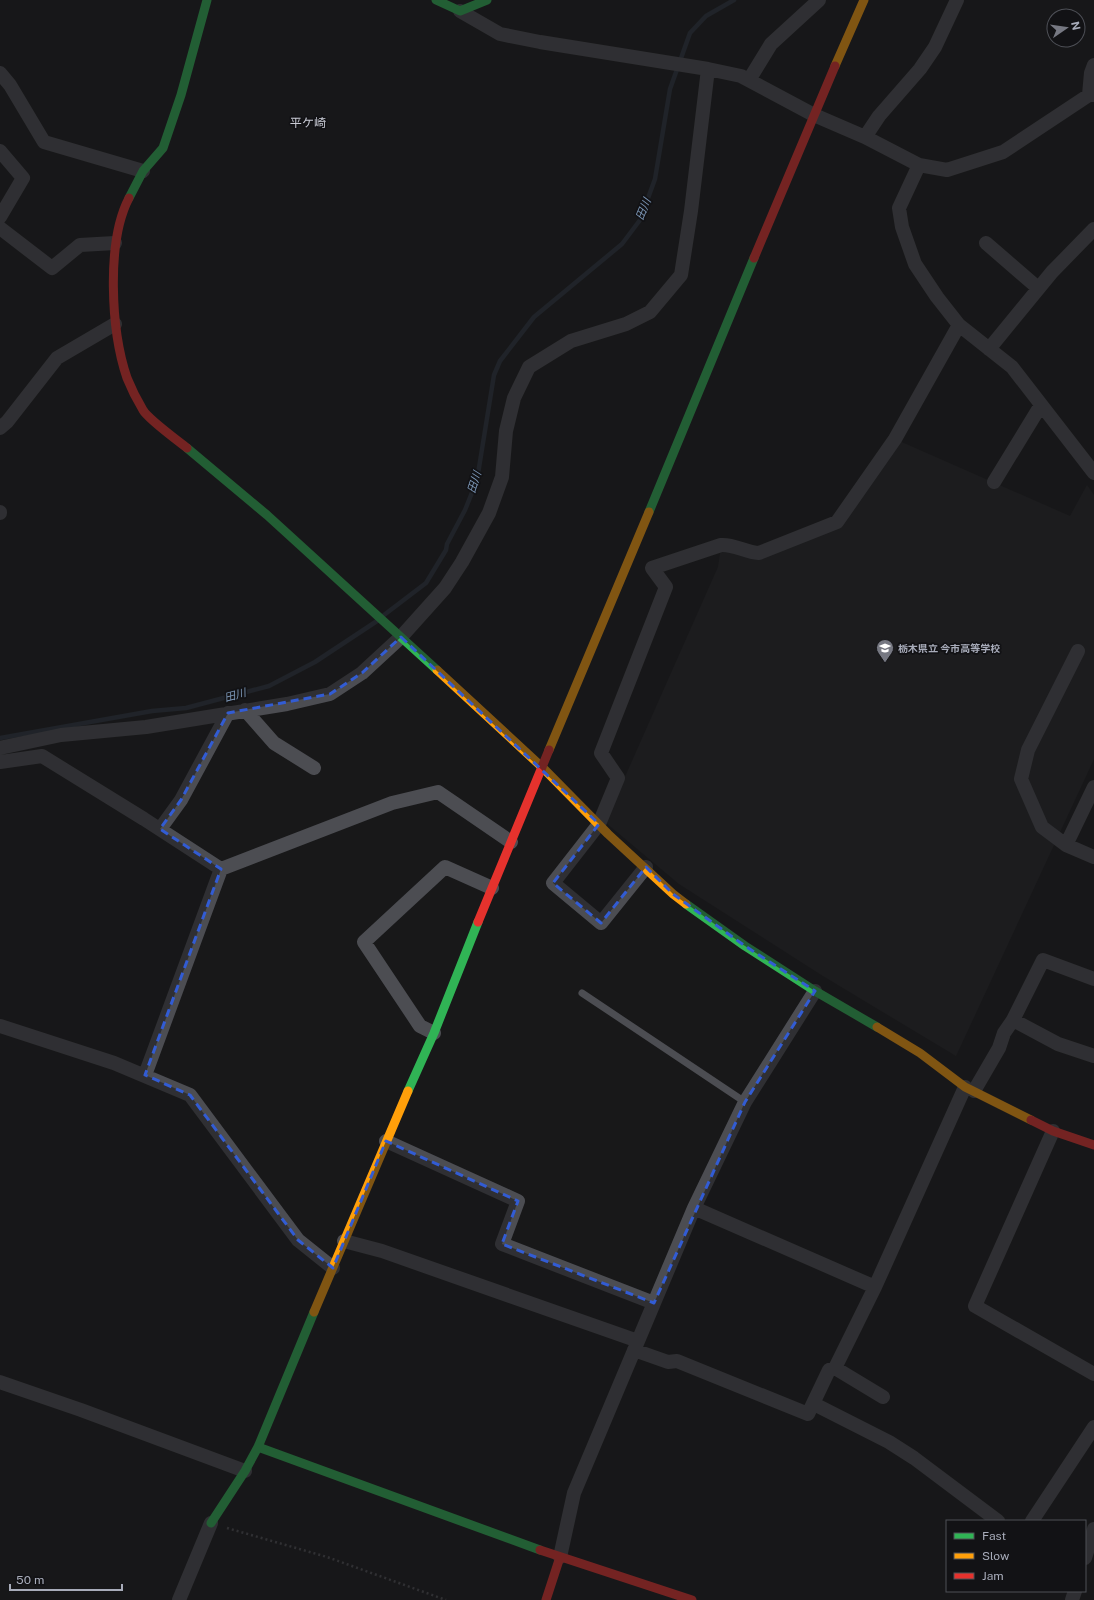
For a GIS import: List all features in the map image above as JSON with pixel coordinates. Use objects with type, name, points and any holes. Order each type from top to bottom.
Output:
[{"type":"street","points":[[207,0],[181,95],[163,148],[143,171],[126,202],[115,243],[115,324],[126,378],[144,412],[267,515],[401,637],[543,768],[608,834],[646,867],[672,894],[745,946],[815,991],[920,1053],[970,1089],[1053,1131],[1094,1145]]},
{"type":"street","points":[[436,0],[460,11],[500,34],[708,69],[741,76],[814,115],[865,137],[919,165],[947,170],[1003,152],[1091,95],[1091,73],[1094,65]]},
{"type":"street","points":[[460,11],[487,0]]},
{"type":"street","points":[[749,80],[771,44],[819,0]]},
{"type":"street","points":[[179,1600],[211,1523],[245,1471],[258,1447],[386,1140],[434,1034],[511,842],[814,115],[864,0]]},
{"type":"street","points":[[865,137],[879,116],[920,69],[935,47],[957,0]]},
{"type":"street","points":[[0,748],[61,735],[146,727],[287,704],[330,694],[362,672],[401,637],[445,588],[462,562],[489,513],[502,477],[506,431],[514,398],[529,366],[571,341],[626,324],[650,312],[680,275],[691,211],[708,69]]},
{"type":"street","points":[[0,73],[10,85],[44,142],[143,171]]},
{"type":"street","points":[[0,151],[22,178],[0,217]]},
{"type":"street","points":[[919,165],[899,208],[902,227],[915,264],[937,297],[959,325],[1012,367],[1094,473]]},
{"type":"street","points":[[0,228],[52,268],[80,245],[115,243]]},
{"type":"street","points":[[989,349],[1052,272],[1094,230]]},
{"type":"street","points":[[986,242],[1038,288]]},
{"type":"street","points":[[0,428],[7,422],[58,358],[115,324]]},
{"type":"street","points":[[646,867],[601,923],[553,883],[599,824],[618,778],[601,753],[666,587],[652,568],[721,545],[729,544],[759,553],[837,522],[895,439],[959,325]]},
{"type":"street","points":[[994,482],[1040,405]]},
{"type":"street","points":[[1078,651],[1028,750],[1021,779],[1042,827],[1066,845],[1094,857]]},
{"type":"street","points":[[245,710],[274,743],[314,768]]},
{"type":"street","points":[[160,830],[181,800],[228,713]]},
{"type":"street","points":[[0,762],[42,756],[221,869]]},
{"type":"street","points":[[1066,845],[1094,787]]},
{"type":"street","points":[[145,1075],[221,869],[392,803],[438,792],[511,842]]},
{"type":"street","points":[[434,1034],[420,1026],[364,942],[445,867],[492,888]]},
{"type":"street","points":[[344,1241],[382,1252],[636,1345],[668,1362],[677,1362],[808,1414],[830,1370],[834,1368],[970,1089],[999,1048],[1004,1033],[1013,1020],[1043,960],[1094,979]]},
{"type":"street","points":[[546,1600],[560,1556],[574,1493],[694,1208],[745,1102],[815,991]]},
{"type":"street","points":[[1013,1020],[1058,1044],[1094,1056]]},
{"type":"street","points":[[0,1026],[114,1063],[190,1095],[298,1240],[333,1268]]},
{"type":"street","points":[[1053,1131],[975,1306],[1093,1372]]},
{"type":"street","points":[[386,1140],[518,1201],[502,1244],[654,1303]]},
{"type":"street","points":[[694,1208],[874,1287]]},
{"type":"street","points":[[834,1368],[883,1397]]},
{"type":"street","points":[[0,1382],[81,1410],[245,1471]]},
{"type":"street","points":[[814,1404],[889,1442],[914,1458],[997,1520]]},
{"type":"street","points":[[1033,1520],[1094,1427]]},
{"type":"street","points":[[258,1447],[560,1556],[692,1600]]},
{"type":"street","points":[[1086,1555],[1094,1529]]},
{"type":"lane","points":[[582,993],[745,1102]]},
{"type":"path","points":[[211,1523],[327,1557],[446,1600]]},
{"type":"highlighted area","points":[[401,637],[599,824],[553,883],[601,923],[646,867],[673,894],[745,946],[815,991],[745,1102],[654,1303],[502,1244],[518,1201],[386,1141],[333,1268],[298,1240],[190,1095],[145,1075],[221,869],[160,829],[181,800],[228,713],[330,694],[362,673]]},
{"type":"shaded area","name":"栃木県立 今市高等学校","points":[[897,440],[1070,516],[1087,485],[1094,495],[1094,759],[956,1056],[823,976],[679,884],[605,822],[718,567],[721,547],[751,555],[839,525]]},
{"type":"waterway","name":"田川","points":[[384,615],[426,583],[446,550],[447,544],[465,510],[477,480],[494,375],[500,361],[534,317],[622,244],[640,220],[655,179],[670,89],[690,33],[706,16],[734,0]]},
{"type":"waterway","name":"田川","points":[[0,738],[152,711],[186,708],[269,686],[315,662],[377,621]]},
{"type":"traffic: fast","points":[[129,198],[143,171],[163,148],[181,95],[207,0]]},
{"type":"traffic: fast","points":[[436,0],[460,11],[487,0]]},
{"type":"traffic: fast","points":[[649,512],[754,258]]},
{"type":"traffic: fast","points":[[187,448],[267,515],[437,670]]},
{"type":"traffic: fast","points":[[686,904],[745,946],[815,991],[877,1027]]},
{"type":"traffic: fast","points":[[408,1091],[434,1033],[478,922]]},
{"type":"traffic: fast","points":[[211,1523],[245,1471],[258,1447],[314,1312]]},
{"type":"traffic: fast","points":[[258,1447],[540,1550]]},
{"type":"traffic: slow","points":[[835,66],[864,0]]},
{"type":"traffic: slow","points":[[549,750],[649,512]]},
{"type":"traffic: slow","points":[[437,670],[543,768],[608,834],[673,894],[686,904]]},
{"type":"traffic: slow","points":[[877,1027],[920,1053],[965,1087],[1031,1120]]},
{"type":"traffic: slow","points":[[314,1312],[408,1091]]},
{"type":"traffic: jam","points":[[754,258],[835,66]]},
{"type":"traffic: jam","points":[[129,198],[122,216],[114,262],[113,287],[115,312],[117,336],[122,359],[127,378],[143,410],[156,424],[187,448]]},
{"type":"traffic: jam","points":[[478,922],[549,750]]},
{"type":"traffic: jam","points":[[1031,1120],[1053,1131],[1094,1145]]},
{"type":"traffic: jam","points":[[540,1550],[692,1600]]},
{"type":"traffic: jam","points":[[546,1600],[560,1557]]},
{"type":"place","name":"栃木県立 今市高等学校","points":[[885,663]]},
{"type":"district","name":"平ケ崎","points":[[308,123]]}]
